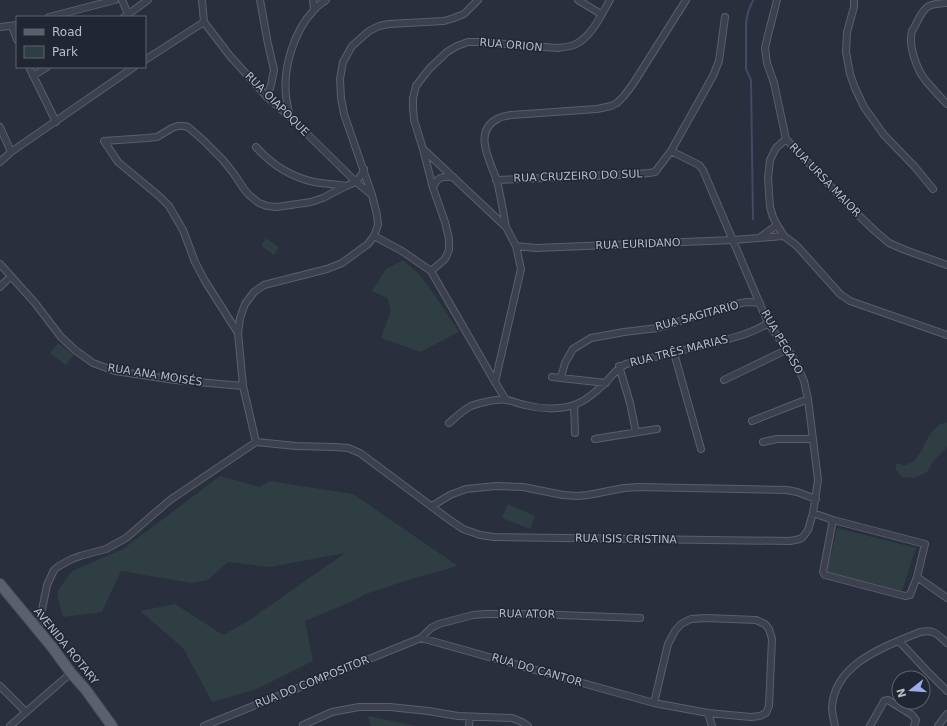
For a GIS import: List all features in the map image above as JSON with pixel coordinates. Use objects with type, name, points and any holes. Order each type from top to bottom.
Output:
[{"type":"main road","name":"AVENIDA ROTARY","points":[[0,584],[86,690],[112,726]]},
{"type":"street","points":[[53,16],[115,0]]},
{"type":"street","points":[[122,0],[126,16],[148,0]]},
{"type":"street","points":[[146,59],[204,22],[202,0]]},
{"type":"street","points":[[260,0],[274,70],[267,96]]},
{"type":"street","points":[[313,0],[314,9]]},
{"type":"street","points":[[290,117],[286,95],[288,61],[304,22],[314,9],[326,0]]},
{"type":"street","points":[[256,442],[243,386],[238,332],[240,318],[245,304],[254,292],[264,285],[327,269],[342,263],[368,244],[374,236],[378,225],[372,195],[344,114],[340,79],[342,62],[352,46],[369,31],[379,26],[389,24],[444,22],[464,14],[478,0]]},
{"type":"street","points":[[578,0],[601,14]]},
{"type":"street","name":"RUA ORION","points":[[432,271],[445,259],[449,250],[449,240],[414,120],[412,108],[416,86],[429,69],[447,52],[468,42],[558,48],[576,44],[585,38],[594,27],[610,0]]},
{"type":"street","points":[[495,382],[521,269],[516,246],[506,227],[496,180],[487,156],[484,144],[486,132],[490,125],[499,118],[511,114],[597,108],[610,106],[617,103],[633,84],[686,0]]},
{"type":"street","name":"RUA URSA MAIOR","points":[[776,0],[765,48],[786,139],[853,210],[889,243],[947,265]]},
{"type":"street","points":[[854,0],[854,8],[847,32],[846,52],[850,74],[855,88],[864,107],[884,135],[933,189]]},
{"type":"street","points":[[947,3],[937,3],[928,6],[923,10],[912,31],[911,40],[913,53],[922,73],[926,80],[947,104]]},
{"type":"street","name":"RUA CRUZEIRO DO SUL","points":[[496,180],[655,172],[671,151],[713,76],[719,61],[725,17]]},
{"type":"street","name":"RUA OIAPOQUE","points":[[204,22],[230,56],[267,96],[356,182],[372,195]]},
{"type":"street","points":[[0,27],[14,25],[16,35]]},
{"type":"street","points":[[29,68],[56,122]]},
{"type":"street","points":[[33,76],[45,68]]},
{"type":"street","points":[[0,162],[12,152],[133,68]]},
{"type":"street","points":[[274,70],[287,69]]},
{"type":"street","points":[[238,332],[195,262],[183,230],[169,206],[118,162],[104,141],[157,137],[178,126],[188,127],[223,160],[249,195],[259,203],[267,206],[277,207],[311,202],[323,198],[356,182],[364,169]]},
{"type":"street","points":[[0,127],[12,152]]},
{"type":"street","points":[[786,139],[776,148],[770,160],[768,178],[770,207],[773,217],[784,236],[796,246],[840,294],[850,301],[947,335]]},
{"type":"street","points":[[256,147],[264,157],[289,173],[304,180],[346,186]]},
{"type":"street","points":[[423,149],[506,227]]},
{"type":"street","name":"RUA PEGASO","points":[[671,151],[699,165],[703,170],[768,323],[788,349],[804,381],[808,399],[818,480],[813,513]]},
{"type":"street","points":[[433,188],[435,182],[439,179],[443,177],[453,177]]},
{"type":"street","points":[[759,238],[777,225]]},
{"type":"street","points":[[374,236],[402,251],[432,271],[506,400]]},
{"type":"street","name":"RUA EURIDANO","points":[[516,246],[536,248],[733,240],[784,236]]},
{"type":"street","name":"RUA ANA MOISÉS","points":[[0,264],[35,303],[61,337],[75,350],[93,363],[122,373],[175,380],[243,386]]},
{"type":"street","points":[[0,287],[11,276]]},
{"type":"street","name":"RUA SAGITARIO","points":[[561,378],[565,363],[573,348],[591,338],[658,328],[736,304],[747,302],[760,303]]},
{"type":"street","name":"RUA TRÊS MARIAS","points":[[506,400],[542,408],[574,405],[586,399],[606,383],[620,366],[741,336],[768,323]]},
{"type":"street","points":[[724,380],[788,349]]},
{"type":"street","points":[[674,353],[701,449]]},
{"type":"street","points":[[620,366],[636,432]]},
{"type":"street","points":[[552,376],[606,383]]},
{"type":"street","points":[[752,421],[808,399]]},
{"type":"street","points":[[449,423],[471,406],[494,400],[506,400]]},
{"type":"street","points":[[574,405],[575,433]]},
{"type":"street","points":[[595,439],[658,429]]},
{"type":"street","points":[[763,442],[777,438],[813,440]]},
{"type":"street","points":[[38,630],[47,585],[54,570],[66,562],[80,556],[106,549],[126,538],[170,500],[256,442],[296,446],[335,446],[348,448],[360,453],[432,506],[450,495],[466,489],[496,486],[523,487],[563,495],[577,496],[639,487],[787,490],[816,499]]},
{"type":"street","name":"RUA ISIS CRISTINA","points":[[432,506],[463,529],[480,535],[494,537],[790,540],[804,537],[808,530],[813,513]]},
{"type":"street","points":[[813,513],[833,520],[925,544],[917,577],[910,595],[904,596],[825,575],[823,572],[833,520]]},
{"type":"street","points":[[917,577],[947,598]]},
{"type":"street","name":"RUA ATOR","points":[[421,638],[431,628],[439,624],[473,615],[534,614],[640,618]]},
{"type":"street","name":"RUA DO CANTOR","points":[[421,638],[654,703],[751,717],[760,716],[766,713],[769,706],[772,639],[769,629],[765,624],[756,620],[706,618],[691,619],[681,624],[675,631],[668,644],[654,703]]},
{"type":"street","points":[[835,726],[832,708],[837,688],[850,668],[860,660],[899,640],[927,630],[938,635],[947,643]]},
{"type":"street","name":"RUA DO COMPOSITOR","points":[[204,726],[421,638]]},
{"type":"street","points":[[899,640],[947,691]]},
{"type":"street","points":[[10,726],[71,673]]},
{"type":"street","points":[[0,686],[26,712]]},
{"type":"street","points":[[870,726],[883,703],[888,700],[912,715],[916,720],[914,726]]},
{"type":"street","points":[[302,724],[332,712],[358,707],[428,711],[470,717],[512,718],[528,726]]},
{"type":"street","points":[[708,712],[712,726]]},
{"type":"street","points":[[938,726],[947,714]]},
{"type":"street","points":[[469,726],[470,717]]},
{"type":"green space","points":[[266,238],[279,247],[274,255],[261,246]]},
{"type":"green space","points":[[403,260],[418,273],[459,332],[420,352],[381,338],[391,310],[387,298],[372,291],[386,269]]},
{"type":"green space","points":[[58,343],[74,355],[66,365],[50,353]]},
{"type":"green space","points":[[947,422],[947,447],[934,460],[927,472],[914,478],[902,477],[896,470],[896,464],[898,463],[904,466],[914,461],[930,434],[940,424]]},
{"type":"green space","points":[[220,476],[260,487],[269,481],[353,494],[458,566],[366,594],[305,621],[313,661],[257,689],[212,702],[183,648],[140,611],[175,604],[223,635],[248,621],[345,553],[270,567],[228,562],[208,580],[191,583],[121,571],[102,612],[63,617],[58,599],[58,590],[72,571],[123,549]]},
{"type":"green space","points":[[508,504],[535,516],[530,529],[502,518]]},
{"type":"green space","points":[[837,528],[916,548],[902,591],[827,572]]},
{"type":"green space","points":[[368,716],[416,726],[371,726]]},
{"type":"waterway","points":[[753,0],[748,12],[746,23],[746,69],[751,80],[753,219]]}]
